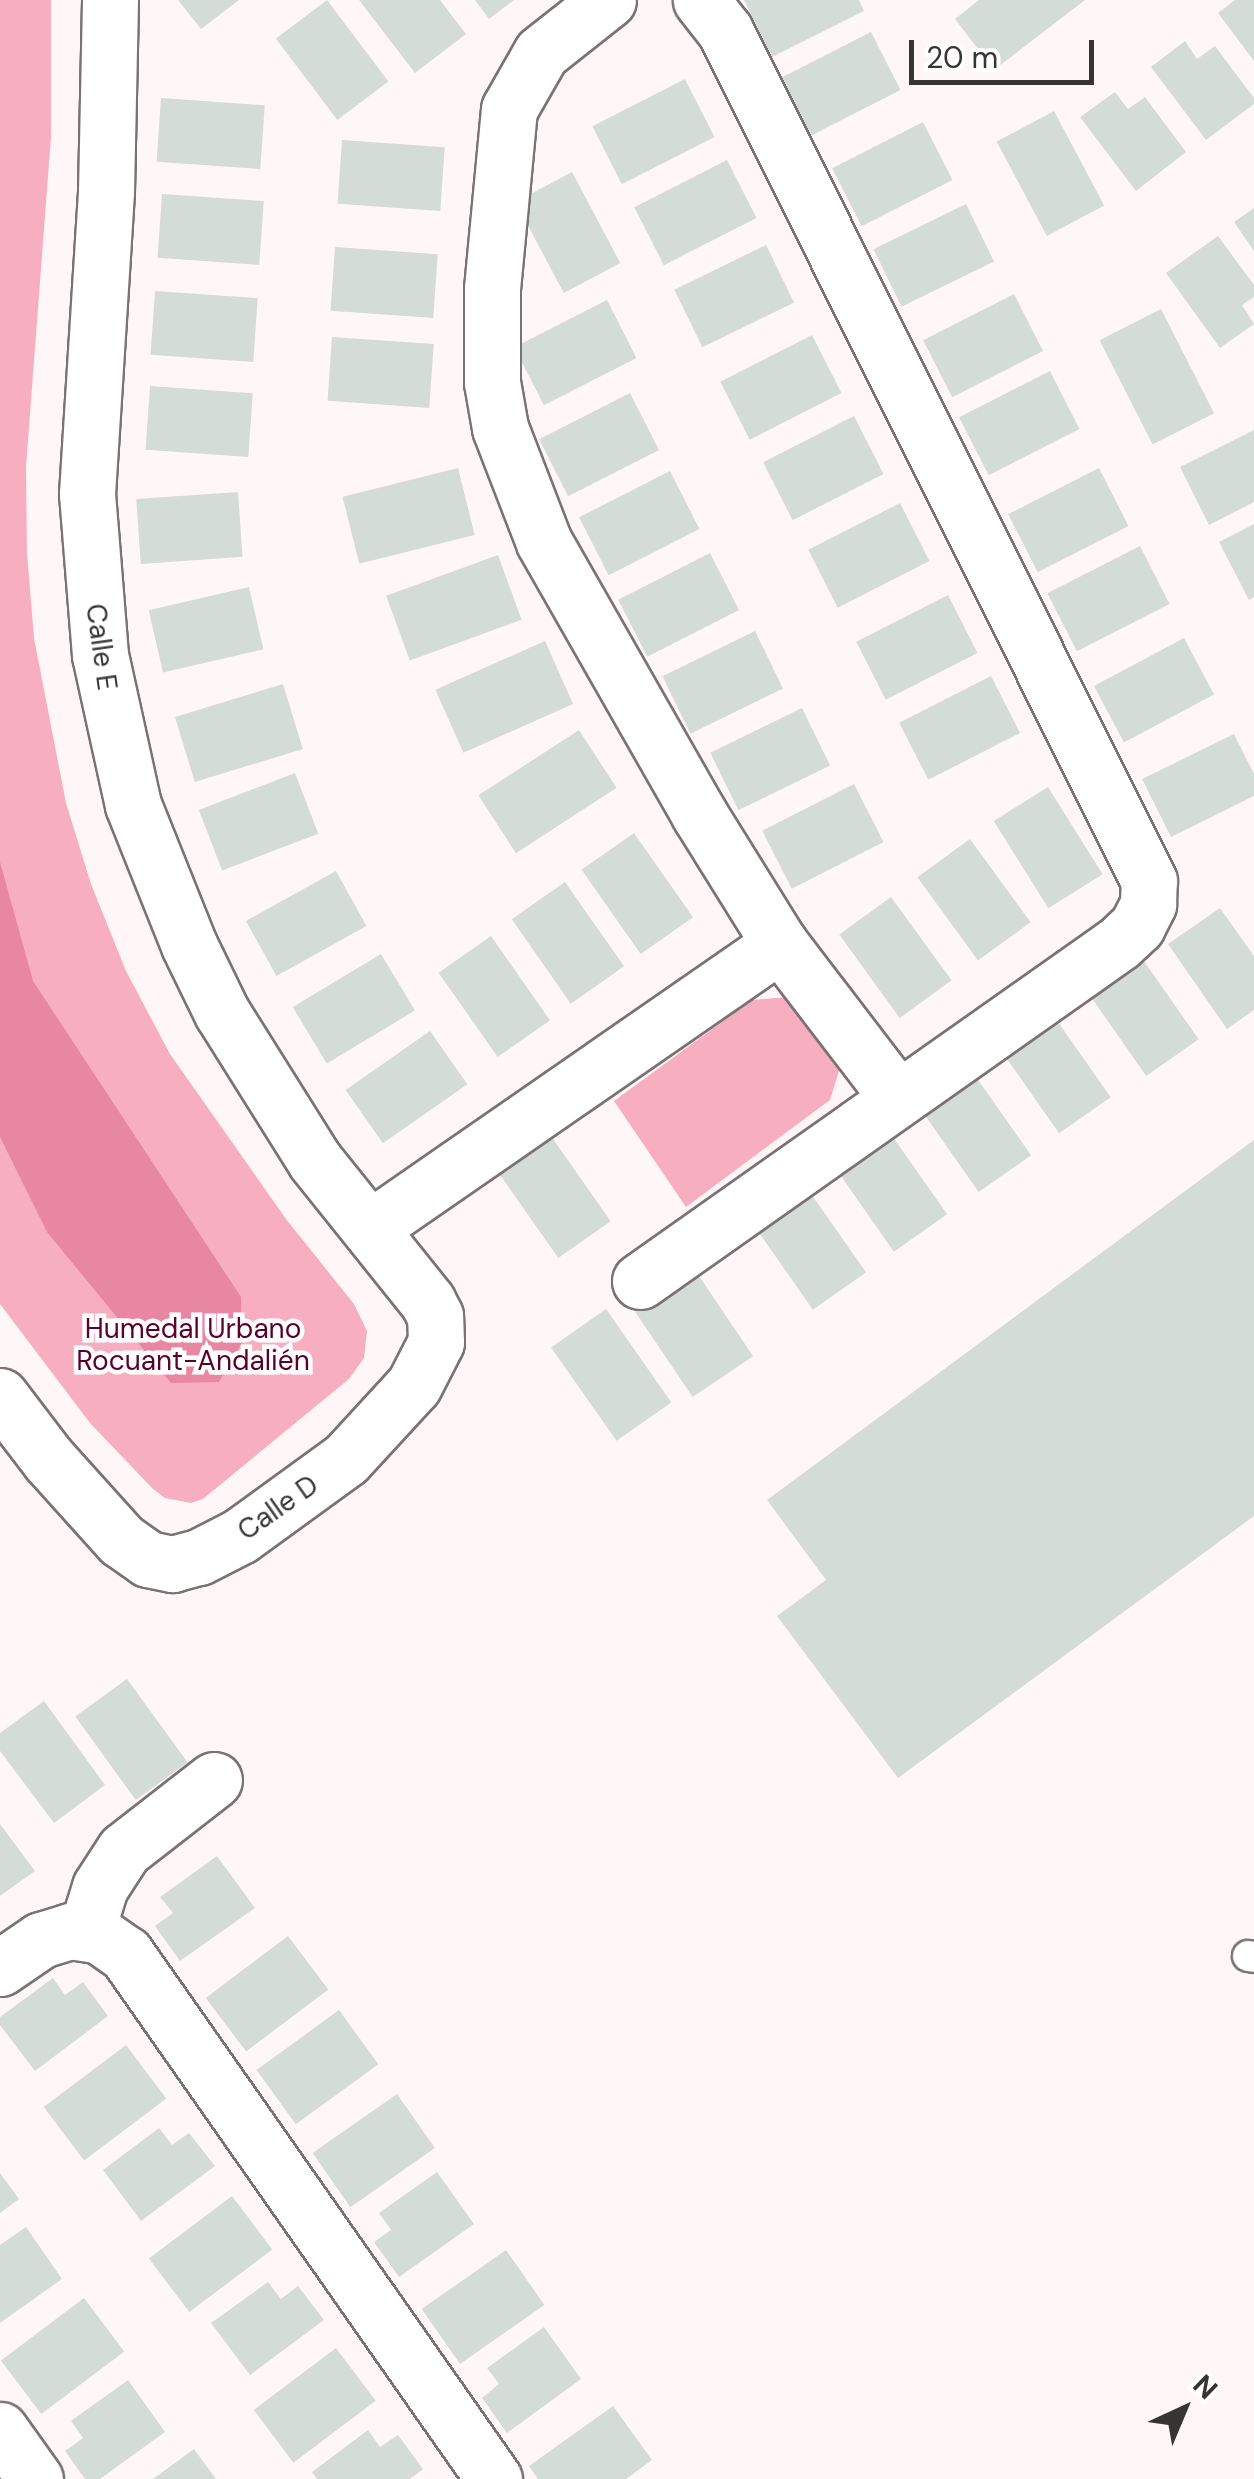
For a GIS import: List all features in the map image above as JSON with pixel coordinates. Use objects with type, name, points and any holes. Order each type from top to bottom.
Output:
[{"type":"street","name":"Calle E","points":[[110,0],[106,192],[87,494],[100,655],[115,730],[132,804],[189,945],[222,1013],[315,1161],[370,1228]]},
{"type":"street","points":[[608,0],[541,53],[509,109],[492,289],[492,382],[500,428],[544,542],[699,814],[780,944],[897,1097]]},
{"type":"street","points":[[640,1280],[1119,943],[1138,926],[1148,904],[1149,881],[725,31],[702,0]]},
{"type":"street","points":[[370,1228],[780,944]]},
{"type":"street","name":"Calle D","points":[[0,1396],[48,1460],[135,1553],[172,1564],[199,1557],[240,1536],[346,1459],[414,1385],[431,1354],[436,1342],[435,1316],[370,1228]]},
{"type":"street","points":[[86,1932],[100,1888],[124,1850],[214,1780]]},
{"type":"street","points":[[0,1968],[55,1934],[86,1932],[126,1954],[494,2479]]},
{"type":"street","points":[[0,2430],[34,2479]]},
{"type":"green space","name":"Humedal Urbano Rocuant-Andalién","points":[[0,0],[51,0],[51,137],[26,467],[27,553],[34,638],[66,803],[91,884],[126,971],[170,1054],[286,1219],[354,1304],[367,1331],[364,1358],[349,1379],[203,1499],[191,1503],[165,1498],[153,1489],[90,1423],[0,1304]]},
{"type":"green space","points":[[787,997],[839,1071],[830,1100],[686,1207],[614,1101],[752,1000]]},
{"type":"shaded area","points":[[0,862],[33,981],[241,1297],[242,1343],[219,1382],[171,1383],[47,1232],[0,1137]]},
{"type":"building","points":[[178,0],[239,0],[201,29]]},
{"type":"building","points":[[327,0],[388,81],[337,120],[276,39]]},
{"type":"building","points":[[359,0],[440,0],[466,34],[415,73]]},
{"type":"building","points":[[475,0],[514,0],[489,19]]},
{"type":"building","points":[[744,0],[859,0],[864,11],[772,57]]},
{"type":"building","points":[[979,0],[1085,0],[994,70],[955,19]]},
{"type":"building","points":[[1235,0],[1254,0],[1254,61],[1218,13]]},
{"type":"building","points":[[871,32],[901,90],[809,137],[779,79]]},
{"type":"building","points":[[1185,41],[1197,59],[1215,46],[1254,98],[1254,104],[1206,140],[1151,67]]},
{"type":"building","points":[[685,79],[715,137],[622,184],[592,126]]},
{"type":"building","points":[[1115,92],[1128,109],[1145,97],[1186,152],[1136,191],[1080,117]]},
{"type":"building","points":[[161,98],[265,105],[260,169],[157,162]]},
{"type":"building","points":[[1054,111],[1104,205],[1047,236],[997,142]]},
{"type":"building","points":[[923,122],[953,180],[862,226],[832,168]]},
{"type":"building","points":[[342,140],[445,147],[440,211],[338,204]]},
{"type":"building","points":[[727,160],[757,218],[664,265],[634,207]]},
{"type":"building","points":[[572,172],[620,263],[564,293],[515,202]]},
{"type":"building","points":[[162,194],[264,201],[259,265],[158,258]]},
{"type":"building","points":[[966,204],[994,262],[901,307],[873,249]]},
{"type":"building","points":[[1254,208],[1254,251],[1234,222]]},
{"type":"building","points":[[1218,236],[1254,285],[1254,297],[1242,305],[1254,324],[1220,348],[1166,273]]},
{"type":"building","points":[[766,245],[794,303],[702,347],[674,290]]},
{"type":"building","points":[[335,247],[438,254],[433,318],[331,311]]},
{"type":"building","points":[[155,291],[258,298],[253,362],[151,355]]},
{"type":"building","points":[[1014,294],[1043,351],[952,397],[923,340]]},
{"type":"building","points":[[607,300],[637,358],[544,405],[514,347]]},
{"type":"building","points":[[1161,309],[1214,413],[1153,445],[1100,340]]},
{"type":"building","points":[[812,335],[842,393],[750,440],[720,382]]},
{"type":"building","points":[[332,337],[434,344],[429,408],[328,401]]},
{"type":"building","points":[[1050,371],[1080,429],[989,475],[959,417]]},
{"type":"building","points":[[150,386],[253,393],[248,457],[146,450]]},
{"type":"building","points":[[630,393],[659,450],[568,496],[539,439]]},
{"type":"building","points":[[854,416],[884,474],[793,520],[763,462]]},
{"type":"building","points":[[1254,430],[1254,502],[1209,525],[1180,467]]},
{"type":"building","points":[[458,468],[475,535],[359,564],[343,497]]},
{"type":"building","points":[[1099,468],[1129,526],[1038,572],[1008,514]]},
{"type":"building","points":[[670,471],[700,529],[609,575],[579,517]]},
{"type":"building","points":[[238,492],[243,557],[141,564],[136,499]]},
{"type":"building","points":[[900,503],[930,561],[838,608],[808,550]]},
{"type":"building","points":[[1254,524],[1254,597],[1249,600],[1219,542]]},
{"type":"building","points":[[1140,546],[1170,604],[1077,651],[1047,593]]},
{"type":"building","points":[[710,553],[739,610],[647,657],[618,600]]},
{"type":"building","points":[[498,555],[522,620],[410,661],[386,596]]},
{"type":"building","points":[[249,587],[263,649],[163,673],[149,610]]},
{"type":"building","points":[[948,595],[978,653],[886,700],[856,642]]},
{"type":"building","points":[[755,631],[783,689],[690,734],[662,676]]},
{"type":"building","points":[[1184,638],[1214,695],[1124,742],[1094,686]]},
{"type":"building","points":[[545,641],[573,704],[463,753],[435,690]]},
{"type":"building","points":[[991,676],[1020,733],[928,780],[899,723]]},
{"type":"building","points":[[283,684],[303,749],[195,782],[175,717]]},
{"type":"building","points":[[802,708],[830,766],[738,810],[710,753]]},
{"type":"building","points":[[579,730],[617,788],[516,853],[478,795]]},
{"type":"building","points":[[1234,734],[1254,774],[1254,796],[1171,837],[1142,779]]},
{"type":"building","points":[[295,773],[318,834],[222,871],[199,810]]},
{"type":"building","points":[[854,784],[884,842],[792,889],[762,831]]},
{"type":"building","points":[[1048,787],[1103,874],[1048,908],[994,821]]},
{"type":"building","points":[[634,833],[693,917],[641,954],[582,870]]},
{"type":"building","points":[[970,839],[1031,922],[978,961],[917,877]]},
{"type":"building","points":[[336,871],[367,926],[276,976],[246,921]]},
{"type":"building","points":[[565,882],[624,966],[571,1004],[512,919]]},
{"type":"building","points":[[891,897],[952,980],[900,1018],[839,935]]},
{"type":"building","points":[[1220,908],[1254,956],[1254,1010],[1227,1029],[1168,944]]},
{"type":"building","points":[[491,936],[550,1020],[498,1057],[439,973]]},
{"type":"building","points":[[381,954],[415,1011],[327,1064],[293,1007]]},
{"type":"building","points":[[1139,954],[1199,1039],[1146,1076],[1087,991]]},
{"type":"building","points":[[1051,1012],[1111,1097],[1059,1133],[999,1048]]},
{"type":"building","points":[[430,1031],[467,1084],[383,1143],[346,1090]]},
{"type":"building","points":[[972,1071],[1031,1155],[979,1192],[920,1108]]},
{"type":"building","points":[[888,1130],[947,1214],[894,1252],[835,1167]]},
{"type":"building","points":[[551,1136],[611,1221],[558,1258],[499,1173]]},
{"type":"building","points":[[1254,1140],[1254,1516],[898,1778],[777,1616],[826,1580],[767,1500]]},
{"type":"building","points":[[807,1188],[866,1272],[813,1310],[754,1225]]},
{"type":"building","points":[[695,1270],[753,1356],[693,1397],[634,1311]]},
{"type":"building","points":[[606,1309],[671,1402],[617,1441],[551,1347]]},
{"type":"building","points":[[127,1679],[188,1762],[136,1800],[75,1717]]},
{"type":"building","points":[[44,1701],[105,1785],[54,1823],[0,1751],[0,1733]]},
{"type":"building","points":[[0,1824],[35,1871],[0,1896]]},
{"type":"building","points":[[217,1856],[255,1908],[180,1961],[155,1926],[173,1913],[160,1897]]},
{"type":"building","points":[[288,1936],[328,1990],[246,2051],[206,1998]]},
{"type":"building","points":[[53,1978],[65,1995],[83,1982],[108,2016],[35,2071],[0,2025],[0,2017]]},
{"type":"building","points":[[339,2010],[378,2064],[296,2124],[256,2070]]},
{"type":"building","points":[[126,2045],[166,2099],[84,2160],[44,2107]]},
{"type":"building","points":[[397,2094],[435,2148],[350,2207],[313,2153]]},
{"type":"building","points":[[159,2128],[172,2145],[189,2133],[215,2166],[141,2221],[103,2170]]},
{"type":"building","points":[[437,2172],[474,2224],[399,2277],[374,2242],[391,2230],[379,2213]]},
{"type":"building","points":[[0,2173],[19,2199],[0,2213]]},
{"type":"building","points":[[232,2196],[272,2250],[189,2312],[149,2259]]},
{"type":"building","points":[[26,2227],[62,2279],[0,2323],[0,2245]]},
{"type":"building","points":[[506,2250],[544,2305],[460,2364],[422,2309]]},
{"type":"building","points":[[268,2282],[281,2299],[298,2286],[324,2320],[250,2375],[211,2323]]},
{"type":"building","points":[[84,2298],[124,2352],[41,2414],[1,2361]]},
{"type":"building","points":[[544,2327],[581,2379],[507,2433],[482,2398],[499,2384],[487,2368]]},
{"type":"building","points":[[336,2348],[376,2401],[293,2463],[254,2410]]},
{"type":"building","points":[[128,2380],[165,2432],[100,2479],[85,2479],[65,2451],[83,2438],[71,2421]]},
{"type":"building","points":[[613,2406],[652,2460],[626,2479],[538,2479],[529,2466]]},
{"type":"building","points":[[368,2430],[380,2447],[398,2435],[423,2469],[410,2479],[317,2479],[312,2472]]},
{"type":"building","points":[[194,2449],[216,2479],[153,2479]]}]
